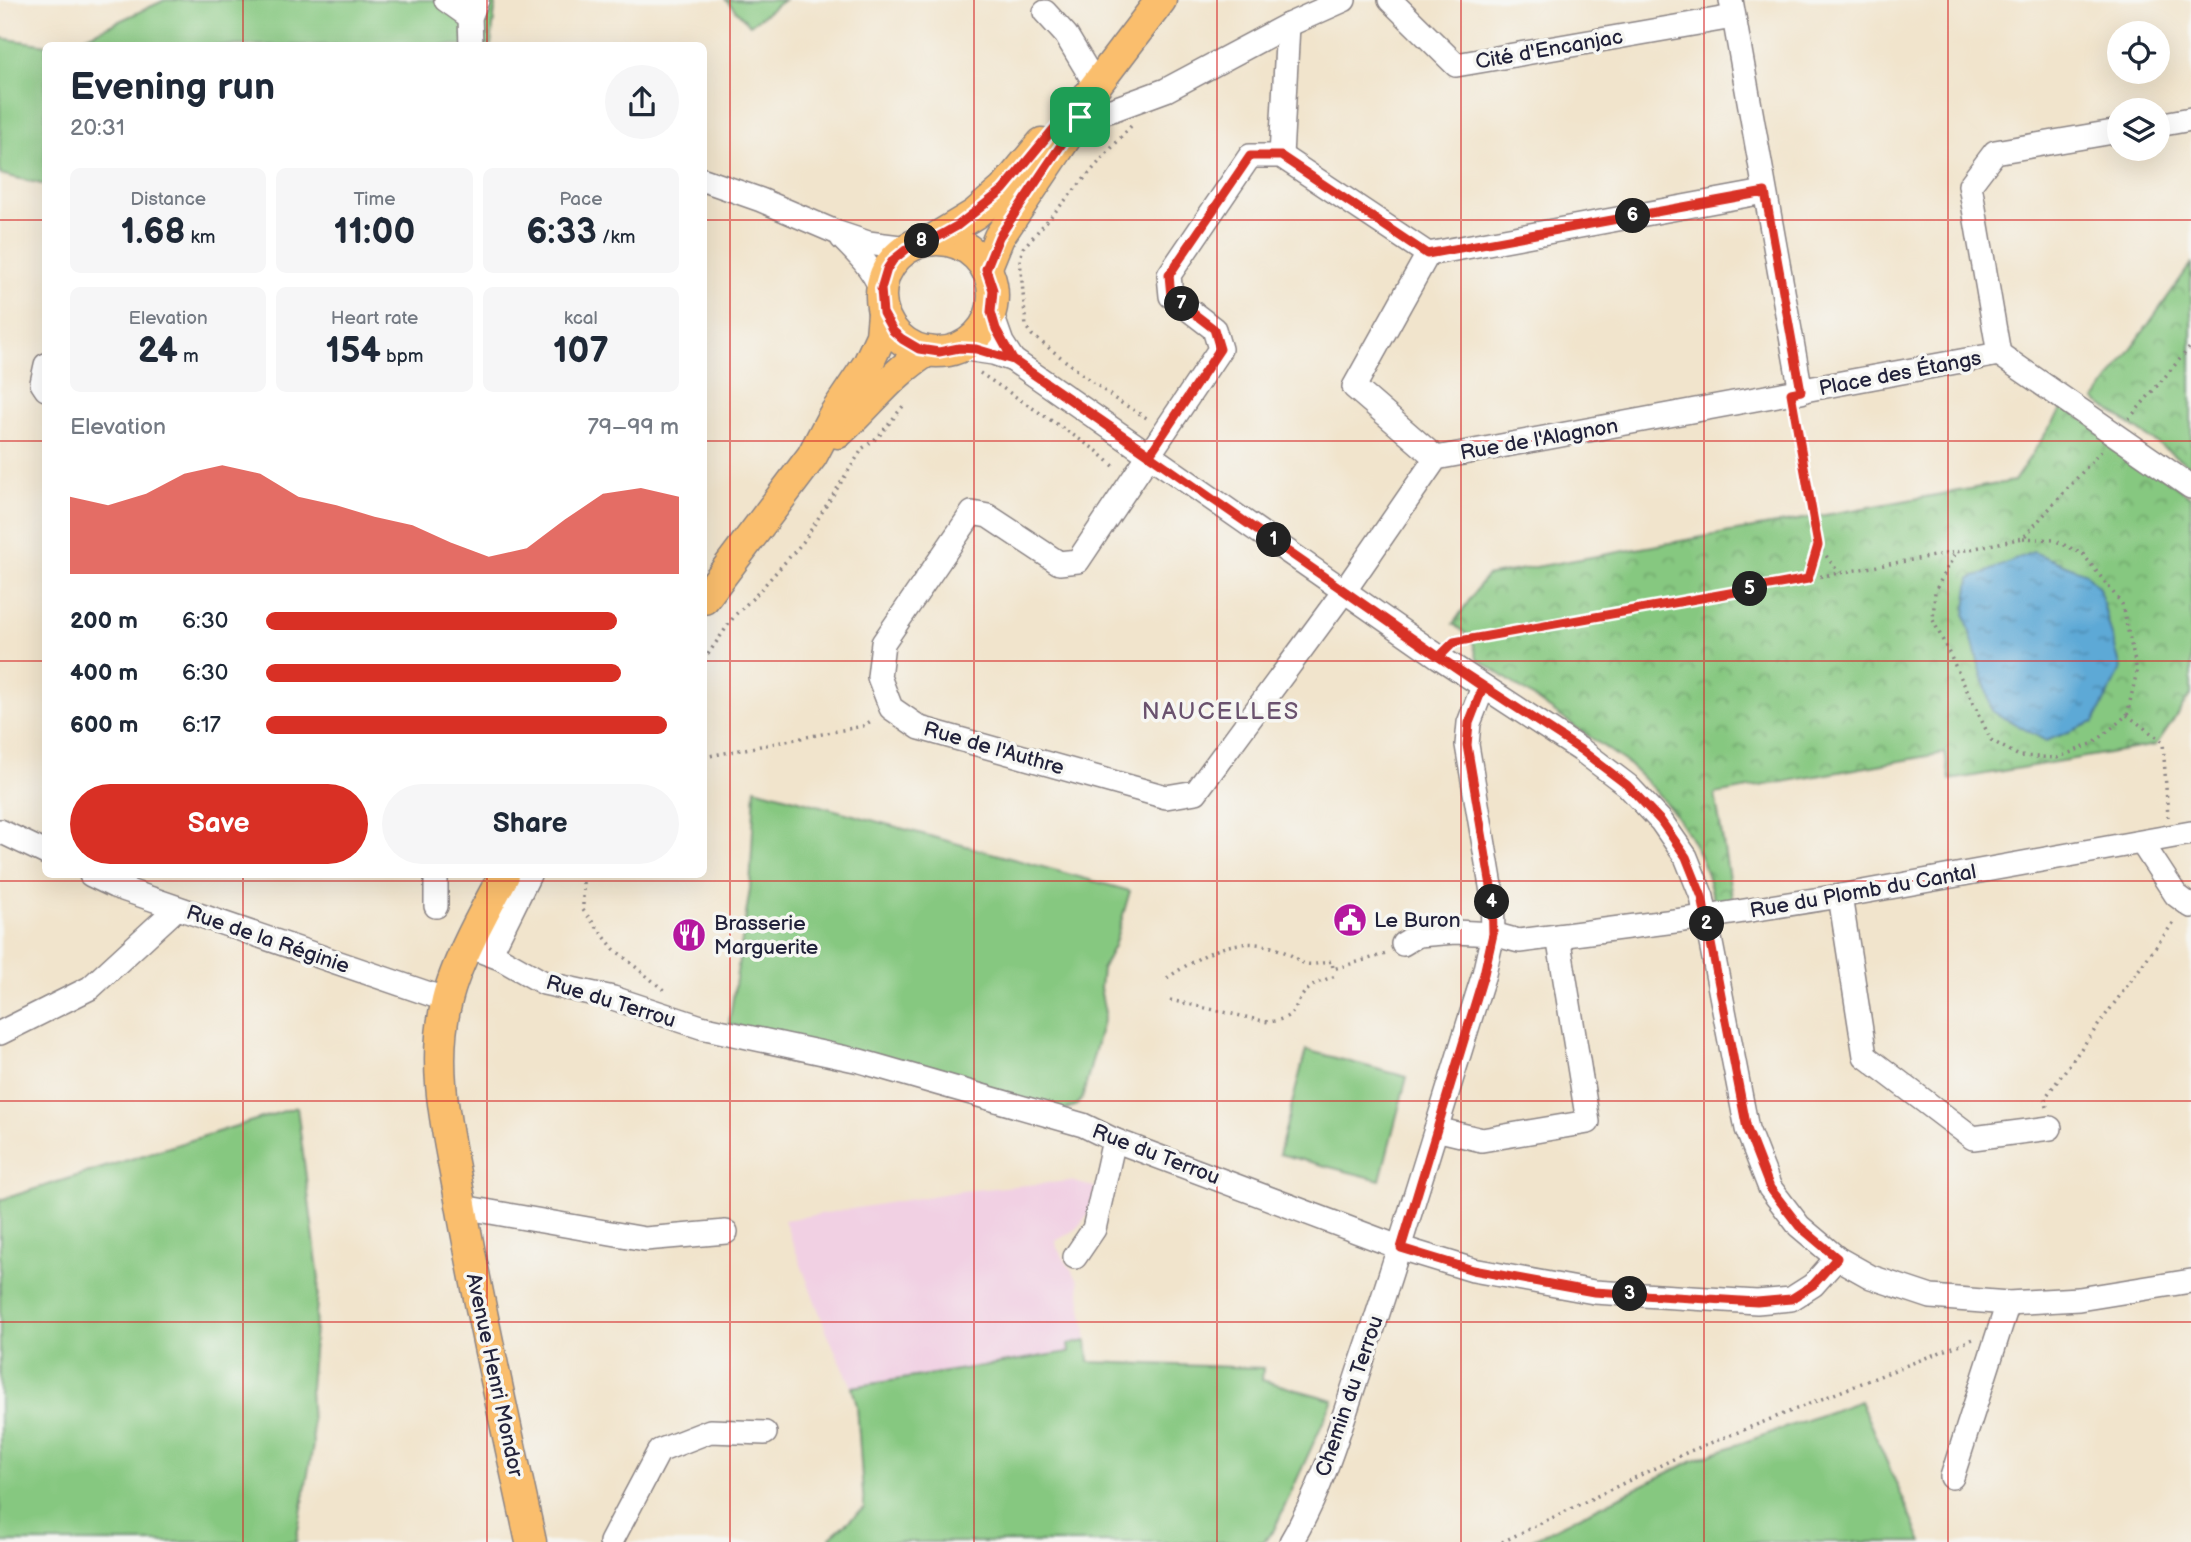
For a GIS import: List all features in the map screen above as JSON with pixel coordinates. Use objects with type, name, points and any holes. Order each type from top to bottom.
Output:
[{"type":"main road","points":[[707,595],[812,456],[833,416],[873,354],[881,335],[887,269],[893,260],[975,214],[1003,190],[1070,109],[1090,93],[1161,0]]},
{"type":"main road","points":[[986,269],[999,237],[1080,117],[1090,93]]},
{"type":"main road","points":[[882,301],[893,331],[911,345],[928,351],[959,348],[979,333],[991,312],[993,290],[986,269],[973,252],[965,247],[946,240],[920,244]]},
{"type":"main road","points":[[812,456],[846,426],[887,382],[928,351]]},
{"type":"main road","name":"Avenue Henri Mondor","points":[[502,878],[479,950],[447,1000],[440,1054],[440,1082],[444,1122],[474,1279],[531,1542]]},
{"type":"street","points":[[446,0],[473,8],[471,42]]},
{"type":"street","points":[[1045,12],[1066,35],[1090,93],[1110,111],[1166,90],[1288,25],[1344,0]]},
{"type":"street","name":"Cité d'Encanjac","points":[[1390,0],[1456,65],[1732,9]]},
{"type":"street","points":[[1732,9],[1765,192],[1796,392]]},
{"type":"street","points":[[1281,156],[1288,25]]},
{"type":"street","points":[[2170,123],[2191,119]]},
{"type":"street","points":[[2107,133],[1995,152],[1970,185],[1999,354],[2191,487]]},
{"type":"street","points":[[891,708],[879,677],[883,643],[972,513],[988,516],[1059,563],[1078,561],[1220,349],[1214,329],[1171,296],[1169,275],[1250,156],[1281,156],[1427,254],[1765,192]]},
{"type":"street","points":[[707,181],[868,243],[920,244]]},
{"type":"street","points":[[838,233],[875,275],[882,301]]},
{"type":"street","points":[[1427,254],[1354,387],[1436,458]]},
{"type":"street","points":[[991,312],[1002,343],[1013,360]]},
{"type":"street","points":[[959,348],[993,353],[1013,360],[1439,657],[1581,750],[1627,785],[1661,821],[1686,857],[1702,897],[1747,1129],[1770,1188],[1799,1226],[1837,1258],[1871,1277],[1922,1294],[2008,1303],[2078,1299],[2191,1281]]},
{"type":"street","name":"Place des Étangs","points":[[1796,392],[1999,354]]},
{"type":"street","name":"Rue de l'Alagnon","points":[[1345,590],[1436,458],[1796,392]]},
{"type":"street","name":"Rue de l'Authre","points":[[891,708],[920,728],[1166,797],[1196,792],[1345,590]]},
{"type":"street","name":"Chemin du Terrou","points":[[1291,1542],[1301,1525],[1329,1458],[1401,1248],[1484,974],[1493,934],[1492,892],[1467,745],[1469,723],[1483,687]]},
{"type":"street","points":[[0,831],[42,851]]},
{"type":"street","name":"Rue du Plomb du Cantal","points":[[1402,944],[1418,935],[1455,932],[1493,934],[1519,941],[1706,917],[2142,844],[2180,835]]},
{"type":"street","points":[[2142,844],[2176,895],[2189,905]]},
{"type":"street","name":"Rue de la Réginie","points":[[97,878],[114,887],[447,1000]]},
{"type":"street","points":[[436,878],[436,906]]},
{"type":"street","points":[[479,950],[527,878]]},
{"type":"street","points":[[1840,896],[1865,1056],[1973,1138],[2050,1128]]},
{"type":"street","points":[[0,1033],[90,988],[177,908]]},
{"type":"street","points":[[1436,1129],[1482,1140],[1588,1122],[1558,936]]},
{"type":"street","name":"Rue du Terrou","points":[[479,950],[544,983],[612,998],[672,1020],[860,1061],[1083,1125],[1114,1140],[1401,1248],[1473,1270],[1594,1292],[1757,1302],[1791,1299],[1813,1285],[1837,1258]]},
{"type":"street","points":[[1075,1257],[1094,1229],[1114,1140]]},
{"type":"street","points":[[461,1207],[645,1239],[726,1232]]},
{"type":"street","points":[[1952,1476],[2008,1303]]},
{"type":"street","points":[[611,1542],[659,1451],[710,1431],[765,1433]]},
{"type":"path","points":[[1140,121],[1131,127],[1023,248],[1020,259],[1026,327],[1032,335],[1115,399],[1167,429]]},
{"type":"path","points":[[978,372],[1097,451],[1113,467],[1134,478]]},
{"type":"path","points":[[1796,392],[1818,545],[1808,579]]},
{"type":"path","points":[[707,656],[735,615],[803,542],[863,448],[879,436],[907,401]]},
{"type":"path","points":[[1439,657],[1454,642],[2023,538],[2054,540],[2083,554],[2122,604],[2137,671],[2127,715],[2094,743],[2057,758],[2019,756],[1991,740],[1933,620],[1934,591],[1956,552]]},
{"type":"path","points":[[1818,545],[1839,573]]},
{"type":"path","points":[[707,756],[863,726],[891,708]]},
{"type":"path","points":[[2127,715],[2163,742],[2180,835]]},
{"type":"path","points":[[583,878],[583,910],[614,949],[668,994]]},
{"type":"path","points":[[2050,1128],[2045,1098],[2189,905]]},
{"type":"path","points":[[1167,978],[1215,949],[1243,942],[1278,949],[1305,965],[1332,961],[1333,969],[1400,950],[1402,944]]},
{"type":"path","points":[[1170,1000],[1268,1022],[1278,1021],[1293,1012],[1310,988],[1336,976]]},
{"type":"path","points":[[1502,1542],[1690,1451],[2000,1328]]},
{"type":"shaded area","points":[[1071,1181],[1096,1188],[1089,1214],[1075,1230],[1056,1241],[1057,1248],[1078,1280],[1087,1341],[1069,1344],[1069,1352],[852,1387],[827,1333],[784,1220],[961,1191]]},
{"type":"green space","points":[[165,0],[496,0],[491,42],[74,42]]},
{"type":"green space","points":[[726,0],[784,0],[750,25]]},
{"type":"green space","points":[[0,38],[42,44],[42,184],[0,174]]},
{"type":"green space","points":[[2191,264],[2191,467],[2095,400]]},
{"type":"green space","points":[[2064,406],[2191,497],[2191,694],[2156,745],[1950,780],[1945,753],[1715,794],[1733,903],[1716,905],[1703,863],[1689,835],[1671,809],[1639,774],[1477,658],[1472,638],[1453,624],[1486,576],[2014,481]]},
{"type":"green space","points":[[755,788],[1130,891],[1114,946],[1102,969],[1100,988],[1105,1013],[1082,1099],[1077,1105],[1062,1111],[729,1024],[750,889]]},
{"type":"green space","points":[[1306,1050],[1407,1077],[1380,1180],[1279,1154]]},
{"type":"green space","points":[[297,1107],[319,1279],[310,1388],[313,1445],[296,1542],[0,1542],[0,1200]]},
{"type":"green space","points":[[1087,1341],[1089,1362],[1263,1368],[1262,1380],[1333,1400],[1274,1530],[1263,1542],[833,1542],[830,1537],[864,1508],[857,1406],[852,1387],[1069,1352],[1068,1344]]},
{"type":"green space","points":[[1860,1401],[1922,1542],[1527,1542],[1694,1460]]},
{"type":"water","points":[[2033,552],[2086,573],[2099,588],[2121,669],[2094,722],[2046,741],[1992,711],[1965,615],[1970,579]]},
{"type":"place","name":"Le Buron","points":[[1350,920]]},
{"type":"place","name":"Brasserie Marguerite","points":[[689,935]]},
{"type":"district","name":"NAUCELLES","points":[[1221,711]]},
{"type":"route","points":[[1080,117],[999,237],[986,269],[993,290],[991,312],[1002,343],[1013,360],[1439,657],[1581,750],[1627,785],[1661,821],[1686,857],[1702,897],[1747,1129],[1770,1188],[1799,1226],[1837,1258],[1813,1285],[1791,1299],[1757,1302],[1594,1292],[1473,1270],[1401,1248],[1484,974],[1493,934],[1492,892],[1467,745],[1469,723],[1483,687],[1439,657],[1454,642],[1808,579],[1818,545],[1791,393],[1801,391],[1765,192],[1427,254],[1281,156],[1250,156],[1169,275],[1171,296],[1214,329],[1220,349],[1150,454],[1013,360],[976,349],[959,348],[939,352],[919,349],[893,331],[883,313],[883,278],[900,253],[914,244],[932,240],[975,214],[1003,190],[1070,109],[1084,101],[1080,117]]}]
